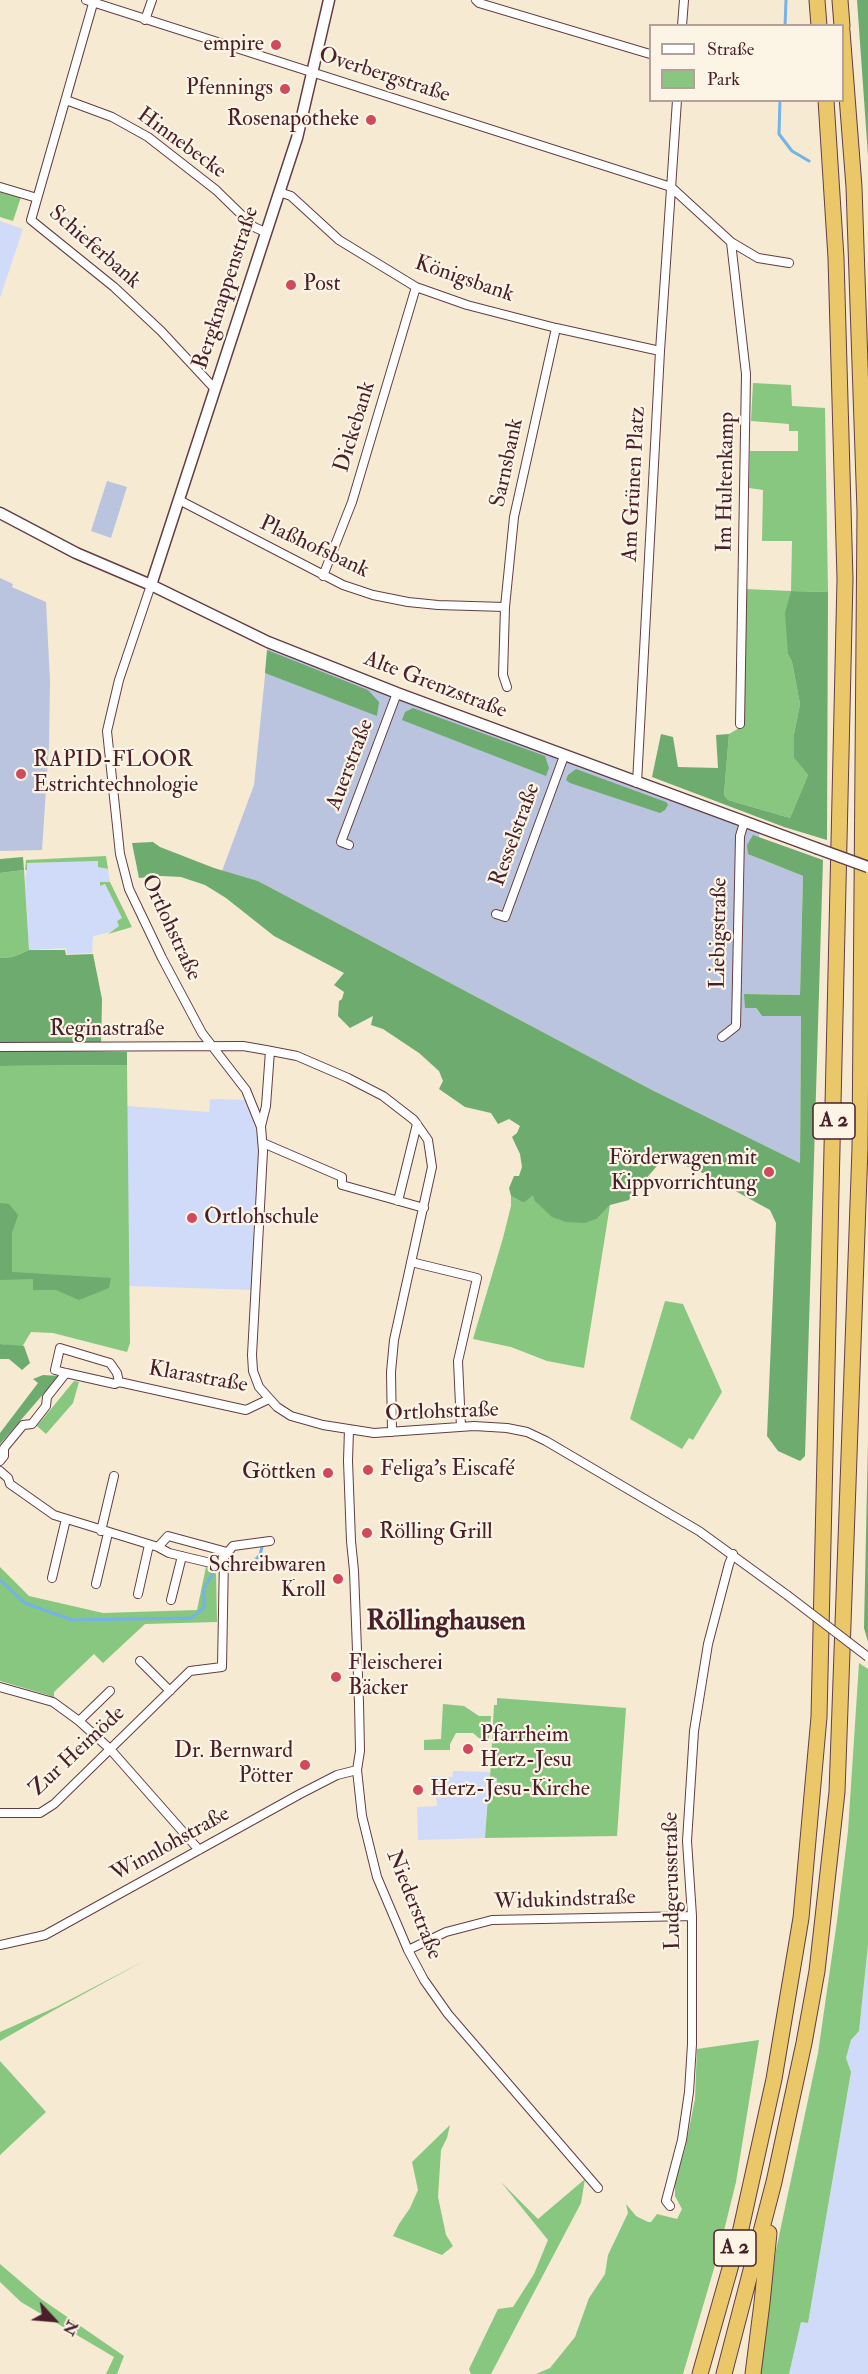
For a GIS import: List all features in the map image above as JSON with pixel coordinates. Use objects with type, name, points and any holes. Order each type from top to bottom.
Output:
[{"type":"highway","points":[[817,0],[819,24]]},
{"type":"highway","points":[[840,0],[842,24]]},
{"type":"highway","name":"A 2","points":[[724,2374],[774,2182],[804,2043],[817,1971],[837,1792],[860,1148],[865,511],[854,187],[844,45]]},
{"type":"highway","name":"A 2","points":[[700,2374],[740,2233],[774,2079],[801,1918],[819,1717],[845,579],[838,303],[826,102]]},
{"type":"highway","points":[[753,2374],[774,2182]]},
{"type":"highway","points":[[694,2374],[704,2358]]},
{"type":"street","points":[[145,20],[152,0]]},
{"type":"street","name":"Bergknappenstraße","points":[[151,585],[297,138],[329,0]]},
{"type":"street","points":[[476,0],[649,53]]},
{"type":"street","points":[[682,24],[684,0]]},
{"type":"street","name":"Overbergstraße","points":[[91,1],[671,187]]},
{"type":"street","name":"Schieferbank","points":[[91,1],[66,100],[31,220],[114,287],[161,331],[214,388]]},
{"type":"street","name":"Hinnebecke","points":[[66,100],[112,117],[148,137],[216,190],[254,227],[266,232]]},
{"type":"street","name":"Am Grünen Platz","points":[[637,783],[660,351],[677,102]]},
{"type":"street","points":[[0,187],[37,198]]},
{"type":"street","points":[[671,187],[731,242],[758,258],[789,264]]},
{"type":"street","name":"Königsbank","points":[[279,192],[291,196],[339,240],[416,287],[467,305],[660,351]]},
{"type":"street","name":"Im Hultenkamp","points":[[731,242],[746,374],[740,724]]},
{"type":"street","name":"Dickebank","points":[[323,576],[352,502],[416,287]]},
{"type":"street","name":"Sarnsbank","points":[[505,607],[514,517],[556,328]]},
{"type":"street","name":"Plaßhofsbank","points":[[179,500],[323,576],[373,595],[438,605],[505,607]]},
{"type":"street","name":"Alte Grenzstraße","points":[[0,513],[76,553],[151,585],[268,642],[564,756],[868,867]]},
{"type":"street","name":"Ortlohstraße","points":[[151,585],[119,680],[108,731],[120,855],[129,889],[138,911],[194,1020],[246,1090],[261,1127]]},
{"type":"street","points":[[505,607],[503,675],[507,687]]},
{"type":"street","name":"Auerstraße","points":[[349,845],[341,842],[397,693]]},
{"type":"street","name":"Resselstraße","points":[[496,914],[505,917],[564,756]]},
{"type":"street","name":"Liebigstraße","points":[[722,1037],[736,1026],[741,836],[744,823]]},
{"type":"street","name":"Reginastraße","points":[[0,1047],[214,1048],[243,1046],[297,1056],[368,1087],[405,1111],[417,1124]]},
{"type":"street","name":"Ortlohstraße","points":[[270,1051],[266,1106],[261,1127],[252,1354],[253,1371],[259,1387],[269,1399],[291,1416],[374,1433],[461,1427],[507,1428],[527,1432],[681,1520],[733,1554],[868,1657]]},
{"type":"street","points":[[398,1201],[417,1124]]},
{"type":"street","points":[[392,1432],[391,1372],[394,1340],[431,1178],[431,1155],[428,1140],[417,1124]]},
{"type":"street","points":[[262,1143],[342,1177],[342,1185],[424,1208]]},
{"type":"street","points":[[411,1262],[477,1278],[458,1361],[461,1427]]},
{"type":"street","name":"Klarastraße","points":[[119,1382],[117,1373],[110,1363],[60,1348],[55,1370],[66,1373],[115,1384],[119,1382],[246,1410],[269,1399]]},
{"type":"street","points":[[0,1461],[4,1456],[4,1448],[23,1425],[32,1424],[46,1406],[47,1397],[66,1373]]},
{"type":"street","name":"Niederstraße","points":[[350,1429],[351,1541],[360,1751],[357,1770],[362,1816],[377,1877],[408,1950],[424,1980],[448,2014],[598,2188]]},
{"type":"street","points":[[0,1471],[8,1478],[10,1484],[54,1515],[154,1546],[169,1553],[224,1566]]},
{"type":"street","points":[[96,1584],[114,1476]]},
{"type":"street","points":[[52,1578],[66,1520]]},
{"type":"street","points":[[138,1593],[154,1546],[168,1536],[227,1552],[233,1546],[270,1541]]},
{"type":"street","name":"Zur Heimöde","points":[[0,1813],[40,1813],[54,1804],[190,1671],[222,1667],[224,1557],[227,1552]]},
{"type":"street","name":"Ludgerusstraße","points":[[670,2206],[666,2201],[682,2140],[693,2044],[692,1916],[687,1841],[694,1731],[708,1644],[733,1554]]},
{"type":"street","points":[[171,1600],[182,1556]]},
{"type":"street","points":[[141,1661],[170,1691]]},
{"type":"street","points":[[0,1687],[53,1702],[79,1721],[110,1749],[199,1850]]},
{"type":"street","points":[[79,1721],[110,1691]]},
{"type":"street","name":"Winnlohstraße","points":[[0,1945],[45,1935],[332,1778],[357,1770]]},
{"type":"street","name":"Widukindstraße","points":[[408,1950],[446,1932],[492,1920],[692,1916]]},
{"type":"shaded area","points":[[0,221],[23,229],[0,298]]},
{"type":"shaded area","points":[[107,481],[127,487],[111,538],[91,531]]},
{"type":"shaded area","points":[[0,578],[13,584],[12,587],[46,602],[50,681],[49,745],[42,850],[0,851]]},
{"type":"shaded area","points":[[268,646],[759,829],[760,859],[803,876],[800,995],[744,994],[762,1016],[801,1016],[800,1163],[652,1090],[258,881],[222,871],[254,785]]},
{"type":"shaded area","points":[[98,861],[104,869],[108,869],[110,882],[100,882],[100,886],[105,884],[122,918],[117,921],[120,926],[107,933],[93,936],[92,953],[67,954],[66,948],[29,950],[25,881],[27,863]]},
{"type":"shaded area","name":"Ortlohschule","points":[[210,1099],[248,1100],[255,1114],[261,1150],[253,1290],[129,1286],[127,1106],[209,1112]]},
{"type":"shaded area","points":[[453,1771],[490,1772],[490,1778],[497,1778],[496,1797],[488,1796],[485,1838],[418,1840],[417,1807],[437,1806],[435,1781],[432,1781],[431,1776],[452,1777]]},
{"type":"shaded area","points":[[868,1945],[868,2374],[789,2374],[801,2322],[808,2323],[851,2073],[846,2058],[851,2040],[859,2031]]},
{"type":"green space","points":[[857,0],[868,0],[868,156]]},
{"type":"green space","points":[[0,191],[21,197],[13,221],[0,217]]},
{"type":"green space","points":[[753,383],[791,385],[792,406],[825,408],[828,592],[791,591],[792,541],[762,541],[763,490],[749,488],[750,451],[798,451],[798,431],[789,431],[789,424],[751,421]]},
{"type":"green space","points":[[745,589],[791,591],[788,654],[792,662],[800,704],[794,734],[794,758],[808,775],[790,818],[728,800],[724,795],[729,734],[741,727]]},
{"type":"green space","points":[[791,591],[828,592],[827,840],[784,827],[652,777],[661,734],[673,737],[678,767],[718,768],[716,735],[729,734],[724,795],[728,800],[790,818],[808,775],[794,758],[794,734],[800,704],[792,662],[788,654],[785,613]]},
{"type":"green space","points":[[267,650],[368,690],[379,702],[377,716],[265,673]]},
{"type":"green space","points":[[413,708],[545,756],[549,768],[546,776],[402,720],[405,712]]},
{"type":"green space","points":[[576,769],[666,802],[668,805],[660,813],[570,783],[566,780],[568,775]]},
{"type":"green space","points":[[753,835],[823,860],[805,1456],[800,1461],[778,1451],[767,1436],[776,1223],[770,1210],[697,1170],[664,1158],[643,1182],[636,1185],[629,1200],[610,1205],[598,1218],[585,1223],[566,1222],[552,1217],[535,1201],[533,1195],[524,1203],[511,1196],[509,1188],[514,1176],[519,1176],[522,1167],[520,1154],[512,1137],[520,1126],[509,1119],[498,1124],[491,1113],[465,1107],[439,1089],[443,1081],[439,1071],[419,1053],[383,1029],[371,1025],[373,1016],[350,1028],[338,1016],[339,1001],[344,992],[334,985],[344,973],[274,936],[226,898],[205,885],[181,877],[139,878],[132,843],[153,842],[160,847],[214,868],[258,881],[652,1090],[800,1163],[801,1016],[762,1016],[756,1008],[745,1008],[744,994],[800,995],[803,876],[748,854],[747,845]]},
{"type":"green space","points":[[106,856],[108,869],[98,867],[98,861],[27,863],[27,870],[25,870],[26,860]]},
{"type":"green space","points":[[23,857],[24,870],[0,873],[0,859]]},
{"type":"green space","points":[[24,870],[29,950],[13,957],[0,958],[0,873]]},
{"type":"green space","points":[[100,882],[110,882],[132,927],[108,934],[119,926],[117,921],[122,918],[105,884],[100,886]]},
{"type":"green space","points":[[29,950],[65,950],[66,955],[93,954],[102,999],[101,1046],[0,1045],[0,958],[13,957]]},
{"type":"green space","points":[[0,1050],[127,1052],[127,1065],[0,1066]]},
{"type":"green space","points":[[127,1065],[130,1343],[127,1352],[53,1333],[31,1332],[22,1347],[0,1344],[0,1066]]},
{"type":"green space","points":[[533,1194],[598,1218],[610,1205],[584,1368],[547,1361],[511,1347],[473,1339],[503,1238],[511,1206],[511,1196],[524,1203]]},
{"type":"green space","points":[[0,1203],[9,1204],[18,1215],[12,1233],[12,1272],[111,1278],[109,1288],[79,1300],[56,1290],[33,1290],[33,1279],[0,1280]]},
{"type":"green space","points":[[665,1301],[683,1304],[722,1392],[693,1440],[689,1438],[682,1449],[630,1419]]},
{"type":"green space","points":[[0,1344],[24,1346],[30,1363],[22,1370],[9,1359],[0,1359]]},
{"type":"green space","points":[[43,1375],[59,1376],[0,1444],[0,1433],[38,1383],[33,1379]]},
{"type":"green space","points":[[74,1381],[79,1382],[73,1403],[46,1434],[37,1426]]},
{"type":"green space","points":[[868,1440],[868,1642],[864,1628]]},
{"type":"green space","points":[[0,1567],[29,1596],[103,1613],[197,1610],[206,1567],[216,1573],[217,1622],[145,1624],[103,1663],[94,1654],[54,1692],[54,1699],[48,1695],[0,1681]]},
{"type":"green space","points":[[859,1663],[868,1669],[868,1945],[859,2031],[851,2040],[846,2058],[851,2072],[808,2323],[801,2322],[789,2374],[759,2374],[776,2250],[818,2053],[837,1921],[848,1831]]},
{"type":"green space","points":[[497,1698],[626,1708],[617,1836],[485,1838],[488,1796],[496,1796],[497,1778],[490,1778],[494,1705],[497,1705]]},
{"type":"green space","points":[[443,1704],[464,1706],[479,1716],[491,1716],[489,1739],[480,1739],[473,1733],[456,1733],[450,1744],[450,1750],[424,1750],[424,1740],[441,1739]]},
{"type":"green space","points":[[144,1961],[0,2041],[0,2032],[56,2007]]},
{"type":"green space","points":[[759,2040],[736,2182],[718,2255],[683,2374],[536,2374],[550,2368],[575,2337],[589,2298],[605,2274],[608,2255],[628,2213],[626,2204],[636,2216],[648,2222],[651,2222],[657,2214],[677,2219],[682,2209],[675,2196],[675,2182],[685,2149],[695,2099],[697,2049]]},
{"type":"green space","points":[[0,2061],[46,2112],[0,2155]]},
{"type":"green space","points":[[450,2125],[441,2150],[438,2197],[446,2235],[453,2246],[442,2255],[393,2236],[418,2190],[412,2162]]},
{"type":"green space","points":[[585,2179],[581,2203],[491,2374],[471,2374],[469,2369],[498,2309],[513,2307],[534,2274],[548,2240],[501,2182],[538,2219]]},
{"type":"green space","points":[[0,2264],[41,2299],[124,2356],[117,2374],[106,2374],[114,2357],[21,2302],[0,2282]]},
{"type":"waterway","points":[[785,24],[786,0]]},
{"type":"waterway","points":[[780,102],[779,134],[792,151],[809,161]]},
{"type":"waterway","points":[[228,1566],[232,1562],[255,1560],[260,1555],[262,1547]]},
{"type":"waterway","points":[[0,1580],[25,1603],[72,1620],[191,1618],[204,1608],[204,1588],[215,1570]]},
{"type":"place","name":"empire","points":[[276,45]]},
{"type":"place","name":"Pfennings","points":[[285,89]]},
{"type":"place","name":"Rosenapotheke","points":[[371,120]]},
{"type":"place","name":"Post","points":[[291,285]]},
{"type":"place","name":"RAPID-FLOOR Estrichtechnologie","points":[[21,774]]},
{"type":"place","name":"Förderwagen mit Kippvorrichtung","points":[[769,1172]]},
{"type":"place","name":"Ortlohschule","points":[[192,1218]]},
{"type":"place","name":"Feliga's Eiscafé","points":[[368,1470]]},
{"type":"place","name":"Göttken","points":[[328,1473]]},
{"type":"place","name":"Rölling Grill","points":[[367,1533]]},
{"type":"place","name":"Schreibwaren Kroll","points":[[338,1579]]},
{"type":"place","name":"Fleischerei Bäcker","points":[[336,1677]]},
{"type":"place","name":"Pfarrheim Herz-Jesu","points":[[468,1749]]},
{"type":"place","name":"Dr. Bernward Pötter","points":[[305,1765]]},
{"type":"place","name":"Herz-Jesu-Kirche","points":[[418,1790]]},
{"type":"district","name":"Röllinghausen","points":[[446,1623]]}]
